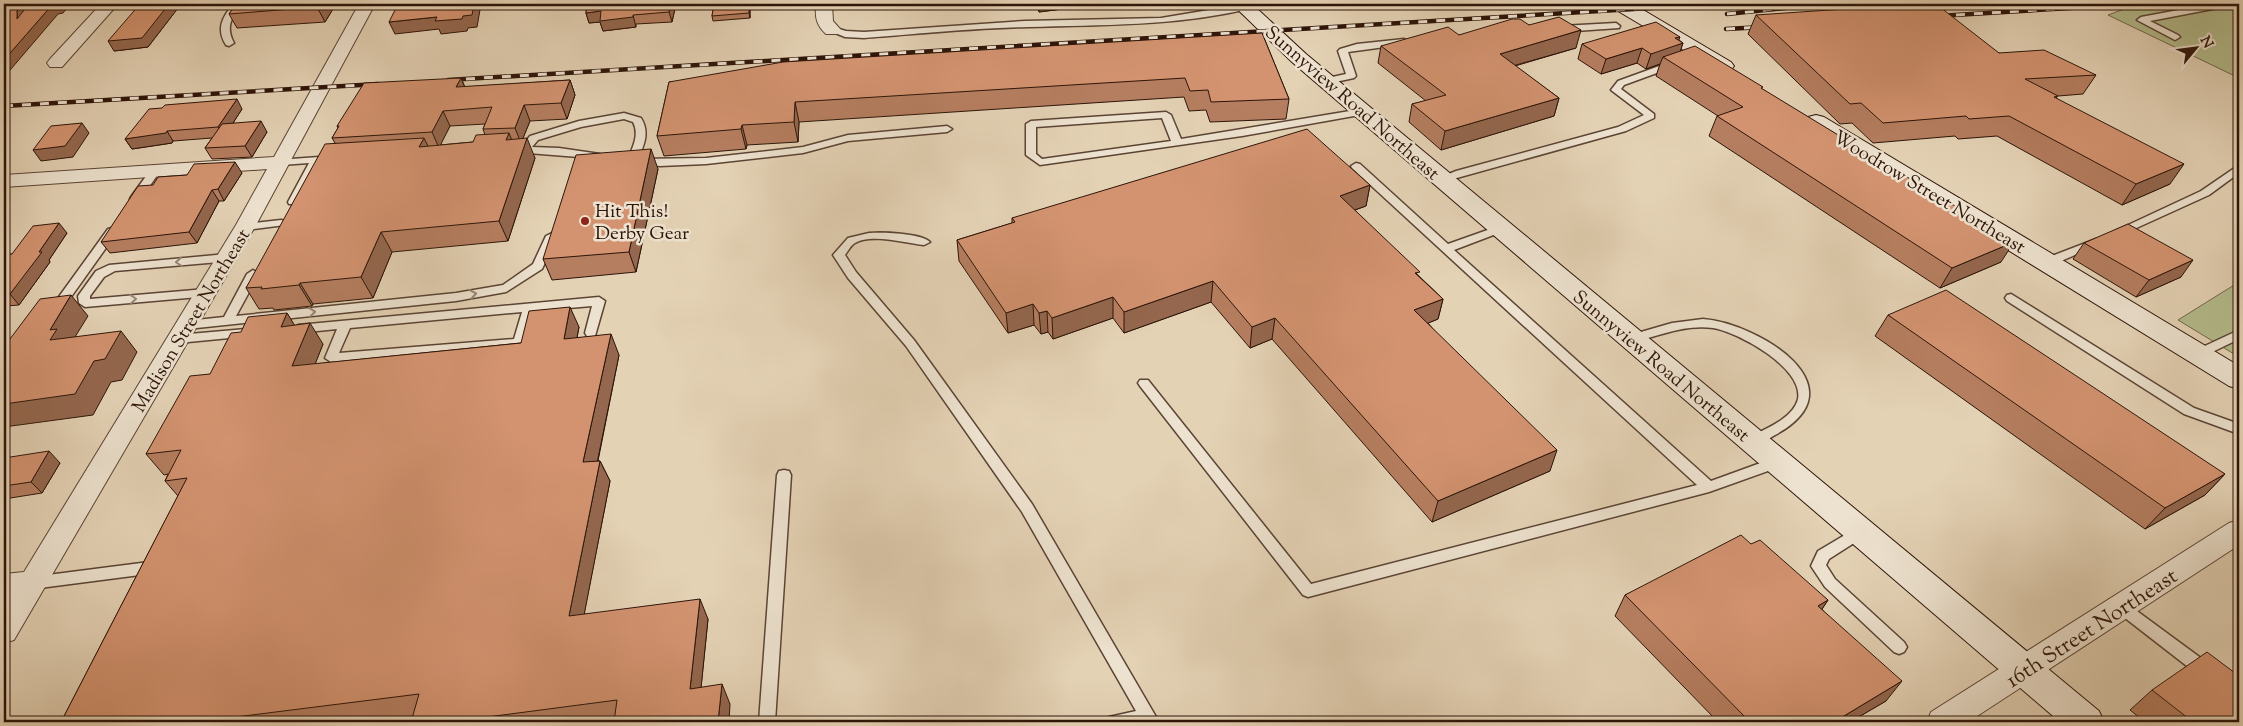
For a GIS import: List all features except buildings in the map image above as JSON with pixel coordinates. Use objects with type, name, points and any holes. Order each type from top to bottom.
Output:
[{"type":"main road","name":"Sunnyview Road Northeast","points":[[1243,5],[1282,43],[1362,112],[2086,722]]},
{"type":"main road","points":[[1618,15],[1692,58],[1743,77]]},
{"type":"main road","name":"Woodrow Street Northeast","points":[[1799,112],[2239,379]]},
{"type":"street","points":[[56,63],[110,4]]},
{"type":"street","name":"Madison Street Northeast","points":[[4,631],[245,227],[367,4]]},
{"type":"street","points":[[824,4],[823,18],[826,25],[832,30]]},
{"type":"street","points":[[8,185],[156,170],[281,162]]},
{"type":"street","name":"16th Street Northeast","points":[[1949,721],[2023,670],[2239,532]]},
{"type":"street","points":[[4,586],[32,583]]},
{"type":"lane","points":[[228,43],[223,34],[223,29],[237,4]]},
{"type":"lane","points":[[2175,37],[2141,20],[2223,4]]},
{"type":"lane","points":[[832,30],[845,34],[864,35],[1025,24],[1161,21],[1212,14],[1243,5]]},
{"type":"lane","points":[[1549,30],[1618,15]]},
{"type":"lane","points":[[1326,81],[1351,76],[1343,51],[1357,47],[1416,41]]},
{"type":"lane","points":[[1442,179],[1460,172],[1622,129],[1651,116],[1616,90],[1621,83],[1692,58]]},
{"type":"lane","points":[[1177,143],[1166,115],[1031,124],[1031,155],[1040,162],[1177,143],[1288,127],[1362,112]]},
{"type":"lane","points":[[526,148],[534,138],[548,133],[601,119],[624,116],[636,120],[641,128],[641,141],[628,161],[660,163],[706,161],[802,150],[848,138],[947,129]]},
{"type":"lane","points":[[507,149],[526,148],[582,159],[609,158]]},
{"type":"lane","points":[[281,162],[345,158]]},
{"type":"lane","points":[[272,239],[316,160]]},
{"type":"lane","points":[[1356,166],[1709,487]]},
{"type":"lane","points":[[2048,262],[2205,193],[2239,168]]},
{"type":"lane","points":[[128,209],[156,170]]},
{"type":"lane","points":[[245,227],[281,223]]},
{"type":"lane","points":[[49,319],[116,225]]},
{"type":"lane","points":[[183,332],[228,320],[456,297],[506,288],[538,266],[556,228]]},
{"type":"lane","points":[[1446,249],[1500,229]]},
{"type":"lane","points":[[924,242],[891,237],[868,237],[851,241],[839,255],[852,275],[910,343],[1027,508],[1151,722]]},
{"type":"lane","points":[[206,292],[85,303],[84,296],[100,274],[113,268],[227,258]]},
{"type":"lane","points":[[228,320],[259,264]]},
{"type":"lane","points":[[2011,298],[2189,410],[2239,428]]},
{"type":"lane","points":[[286,330],[599,301],[591,333]]},
{"type":"lane","points":[[345,325],[331,358],[519,343],[529,307]]},
{"type":"lane","points":[[1631,339],[1686,324],[1714,324],[1752,337],[1786,362],[1803,384],[1804,398],[1793,417],[1776,429],[1752,441]]},
{"type":"lane","points":[[183,332],[257,332]]},
{"type":"lane","points":[[2198,354],[2239,334]]},
{"type":"lane","points":[[1144,383],[1308,592],[1709,487],[1777,462]]},
{"type":"lane","points":[[767,722],[784,475]]},
{"type":"lane","points":[[1860,532],[1823,555],[1818,566],[1830,583],[1899,647]]},
{"type":"lane","points":[[32,583],[150,568],[140,585]]},
{"type":"lane","points":[[2121,607],[2218,680]]},
{"type":"lane","points":[[1115,722],[1142,718],[1151,722]]},
{"type":"green space","points":[[2138,4],[2239,4],[2239,78],[2108,15]]},
{"type":"green space","points":[[2239,282],[2239,357],[2178,320]]},
{"type":"railway","points":[[448,80],[1718,4]]},
{"type":"railway","points":[[1727,14],[1823,4]]},
{"type":"railway","points":[[1938,16],[2137,4]]},
{"type":"railway","points":[[1726,29],[1763,27]]},
{"type":"railway","points":[[4,106],[378,84]]},
{"type":"place","name":"Hit This! Derby Gear","points":[[585,221]]}]
